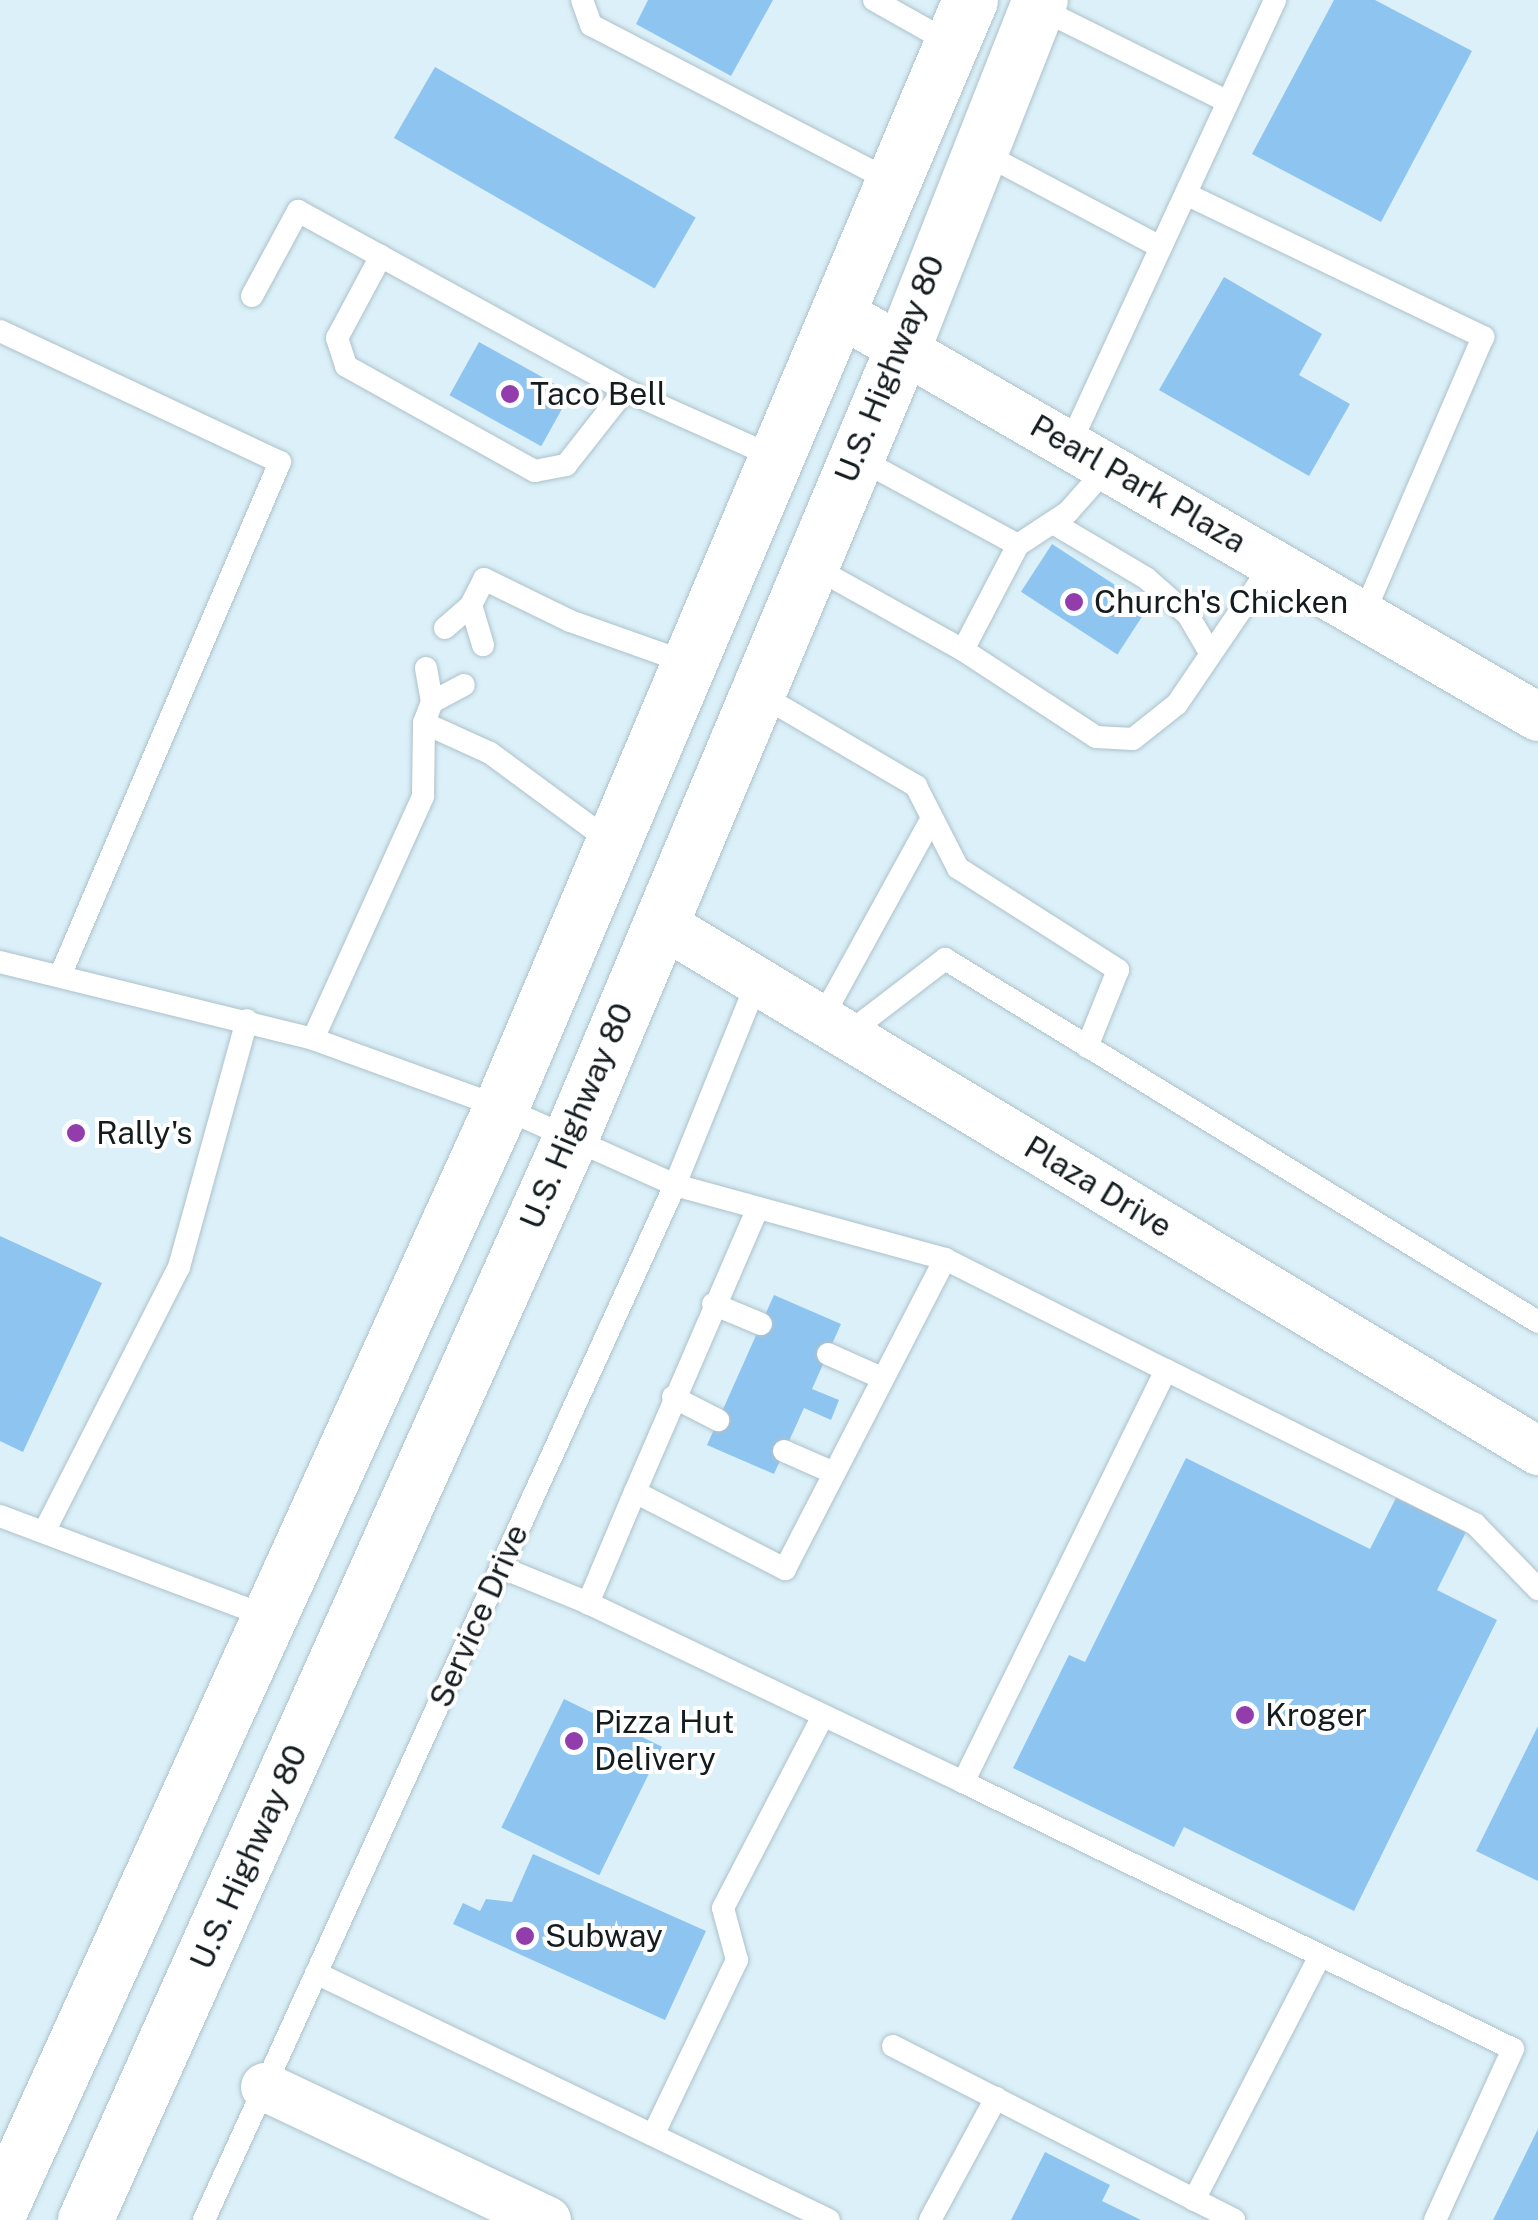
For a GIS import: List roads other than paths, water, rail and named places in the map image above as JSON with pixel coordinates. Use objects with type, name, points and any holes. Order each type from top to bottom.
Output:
[{"type":"main road","name":"U.S. Highway 80","points":[[85,2220],[570,1141],[903,347],[1039,3]]},
{"type":"main road","points":[[0,2209],[501,1108],[842,314],[962,22]]},
{"type":"street","name":"Pearl Park Plaza","points":[[842,314],[1538,717]]},
{"type":"street","name":"Plaza Drive","points":[[659,922],[1538,1451]]},
{"type":"street","points":[[265,2086],[547,2220]]},
{"type":"lane","points":[[582,0],[591,25],[896,183]]},
{"type":"lane","points":[[874,0],[962,22]]},
{"type":"lane","points":[[963,650],[1018,545],[1054,523],[1089,456],[1160,248],[1275,0]]},
{"type":"lane","points":[[1039,3],[1228,102]]},
{"type":"lane","points":[[979,151],[1160,248]]},
{"type":"lane","points":[[1186,194],[1483,337],[1363,615]]},
{"type":"lane","points":[[252,296],[298,210],[625,390],[779,460]]},
{"type":"lane","points":[[381,256],[336,338],[346,366],[535,471],[566,465],[625,390]]},
{"type":"lane","points":[[0,330],[280,462],[60,976]]},
{"type":"lane","points":[[856,457],[1018,545]]},
{"type":"lane","points":[[1054,523],[1146,578],[1188,615],[1209,651]]},
{"type":"lane","points":[[810,564],[963,650],[1096,737],[1133,739],[1178,704],[1209,651],[1272,563]]},
{"type":"lane","points":[[445,628],[471,605],[484,579],[570,620],[692,664]]},
{"type":"lane","points":[[471,605],[483,646]]},
{"type":"lane","points":[[313,1039],[423,796],[428,712],[426,668]]},
{"type":"lane","points":[[428,712],[464,685]]},
{"type":"lane","points":[[756,692],[916,786],[958,868],[1118,970],[1088,1047]]},
{"type":"lane","points":[[428,712],[614,844]]},
{"type":"lane","points":[[834,1028],[932,818]]},
{"type":"lane","points":[[834,1028],[945,959],[1538,1322]]},
{"type":"lane","points":[[0,962],[313,1039],[501,1108],[675,1185],[945,1259],[1474,1524],[1538,1589]]},
{"type":"lane","name":"Service Drive","points":[[204,2220],[675,1185],[758,982]]},
{"type":"lane","points":[[44,1532],[179,1266],[246,1020]]},
{"type":"lane","points":[[588,1603],[673,1397],[757,1210]]},
{"type":"lane","points":[[635,1492],[785,1569],[945,1259]]},
{"type":"lane","points":[[713,1304],[760,1324]]},
{"type":"lane","points":[[828,1354],[882,1378]]},
{"type":"lane","points":[[962,1782],[1166,1370]]},
{"type":"lane","points":[[673,1397],[718,1420]]},
{"type":"lane","points":[[784,1452],[834,1473]]},
{"type":"lane","points":[[0,1516],[269,1617]]},
{"type":"lane","points":[[500,1567],[588,1603],[1513,2050],[1435,2220]]},
{"type":"lane","points":[[655,2131],[737,1960],[723,1908],[823,1716]]},
{"type":"lane","points":[[1194,2200],[1320,1956]]},
{"type":"lane","points":[[316,1973],[655,2131],[802,2213],[829,2220]]},
{"type":"lane","points":[[893,2046],[1234,2220]]},
{"type":"lane","points":[[930,2220],[996,2098]]},
{"type":"place","name":"Taco Bell","points":[[510,394]]},
{"type":"place","name":"Church's Chicken","points":[[1074,602]]},
{"type":"place","name":"Rally's","points":[[76,1133]]},
{"type":"place","name":"Kroger","points":[[1245,1715]]},
{"type":"place","name":"Pizza Hut Delivery","points":[[574,1741]]},
{"type":"place","name":"Subway","points":[[525,1936]]}]
